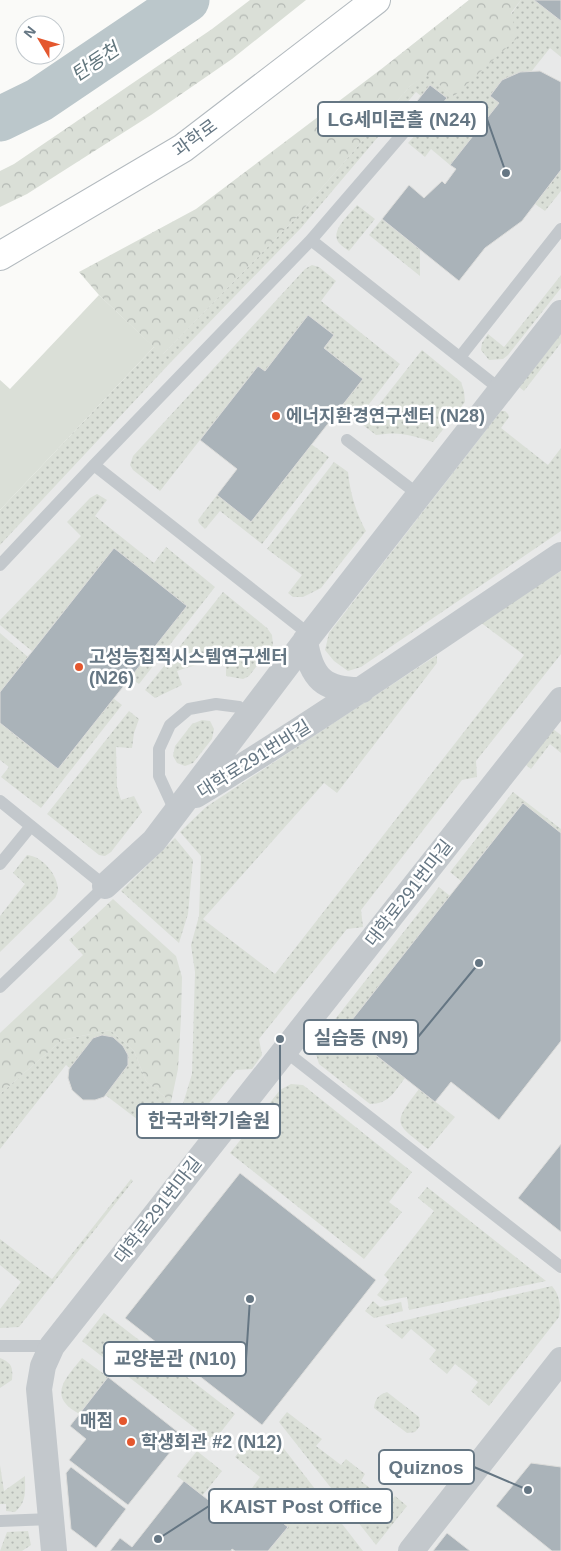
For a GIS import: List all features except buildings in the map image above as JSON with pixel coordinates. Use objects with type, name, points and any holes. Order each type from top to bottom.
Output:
[{"type":"main road","name":"과학로","points":[[0,256],[183,148],[376,0]]},
{"type":"street","name":"대학로291번바길","points":[[180,807],[307,638],[561,313]]},
{"type":"street","name":"대학로291번바길","points":[[180,807],[362,690],[561,555]]},
{"type":"street","points":[[307,638],[307,655],[320,679],[334,688],[362,690]]},
{"type":"street","name":"대학로291번마길","points":[[54,1551],[39,1389],[43,1366],[52,1346],[561,700]]},
{"type":"street","points":[[105,886],[154,840],[180,807]]},
{"type":"street","points":[[411,1551],[561,1360]]},
{"type":"lane","points":[[0,565],[311,240],[404,132]]},
{"type":"lane","points":[[460,357],[561,229]]},
{"type":"lane","points":[[311,240],[501,390]]},
{"type":"lane","points":[[347,440],[419,495]]},
{"type":"lane","points":[[94,465],[307,638]]},
{"type":"lane","points":[[180,807],[159,776],[159,748],[170,726],[188,709],[216,704],[238,708],[250,715]]},
{"type":"lane","points":[[0,802],[105,886],[0,987]]},
{"type":"lane","points":[[0,864],[31,826]]},
{"type":"lane","points":[[285,1051],[561,1267]]},
{"type":"lane","points":[[0,1346],[52,1346]]},
{"type":"lane","points":[[0,1521],[51,1519]]},
{"type":"shaded area","points":[[469,0],[561,0],[561,1551],[0,1551],[0,528],[162,355],[384,67]]},
{"type":"green space","points":[[250,0],[306,0],[232,59],[151,115],[27,194],[0,207],[0,171],[14,164],[212,29]]},
{"type":"green space","points":[[469,0],[521,0],[511,13],[517,38],[454,96],[427,75],[410,86],[293,221],[162,355],[99,295],[79,272],[196,209],[384,67]]},
{"type":"green space","points":[[521,0],[534,0],[561,21],[561,57],[550,48],[531,72],[502,80],[490,96],[499,103],[450,165],[431,149],[425,157],[408,143],[446,98],[430,85],[421,96],[416,92],[301,228],[170,363],[0,545],[0,510],[154,347],[163,354],[293,221],[410,86],[427,74],[454,96]]},
{"type":"green space","points":[[561,170],[561,191],[545,211],[535,204]]},
{"type":"green space","points":[[357,205],[375,219],[349,251],[339,243],[337,233],[338,228]]},
{"type":"green space","points":[[382,219],[420,250],[420,276],[369,235]]},
{"type":"green space","points":[[312,265],[319,267],[336,281],[321,301],[400,364],[356,421],[340,408],[363,379],[324,348],[334,335],[308,315],[265,371],[258,366],[160,491],[133,470],[130,465],[133,456],[305,269]]},
{"type":"green space","points":[[561,275],[561,288],[508,355],[503,359],[489,360],[481,350],[482,343],[488,334],[504,347]]},
{"type":"green space","points":[[99,295],[154,347],[0,510],[0,380],[10,389]]},
{"type":"green space","points":[[561,334],[561,343],[524,391],[519,387]]},
{"type":"green space","points":[[422,350],[461,382],[465,402],[433,442],[405,434],[376,435],[363,425]]},
{"type":"green space","points":[[501,411],[505,411],[509,417],[501,428],[548,465],[561,448],[561,531],[361,667],[348,671],[334,661],[325,650],[329,633]]},
{"type":"green space","points":[[311,444],[329,457],[262,544],[220,511],[205,529],[199,523],[198,520],[217,495],[251,521]]},
{"type":"green space","points":[[334,462],[348,472],[354,503],[366,531],[321,588],[303,597],[293,597],[288,593],[302,575],[267,549]]},
{"type":"green space","points":[[97,494],[107,500],[95,516],[154,563],[166,547],[215,587],[139,684],[130,678],[114,549],[32,651],[0,625],[0,620],[81,536],[67,522],[90,498]]},
{"type":"green space","points":[[561,571],[561,654],[476,761],[477,777],[462,780],[361,910],[363,927],[347,929],[259,1039],[262,1055],[252,1069],[236,1070],[188,1129],[178,1120],[192,1074],[195,972],[191,945],[199,916],[201,856],[180,832],[206,807],[437,655],[437,663],[337,793],[324,783],[203,919],[275,974],[524,655],[480,622]]},
{"type":"green space","points":[[223,592],[267,628],[272,635],[273,645],[249,676],[243,679],[226,676],[226,662],[207,663],[177,671],[182,685],[155,698],[145,690]]},
{"type":"green space","points":[[0,633],[28,657],[0,692]]},
{"type":"green space","points":[[113,698],[122,705],[41,808],[1,777],[9,767],[0,760],[0,723],[58,769]]},
{"type":"green space","points":[[129,711],[139,719],[134,733],[132,748],[116,747],[117,787],[121,800],[134,796],[142,812],[111,852],[105,856],[99,855],[47,814]]},
{"type":"green space","points":[[202,720],[210,721],[214,729],[212,739],[193,763],[185,766],[177,763],[173,756],[175,746],[192,724]]},
{"type":"green space","points":[[553,729],[561,735],[561,753],[550,744],[531,769],[526,765]]},
{"type":"green space","points":[[513,792],[561,829],[561,833],[523,803],[461,881],[450,872]]},
{"type":"green space","points":[[175,838],[193,860],[188,914],[179,943],[121,891]]},
{"type":"green space","points":[[27,855],[33,856],[48,867],[55,878],[58,892],[55,898],[0,952],[0,916],[25,884],[13,873]]},
{"type":"green space","points":[[439,887],[450,896],[405,1078],[387,1099],[370,1104],[319,1064],[316,1054],[318,1041]]},
{"type":"green space","points":[[113,899],[176,956],[182,977],[178,1069],[171,1102],[146,1081],[134,1051],[110,1030],[62,1040],[0,1094],[0,1033],[83,955],[69,940]]},
{"type":"green space","points":[[110,1030],[134,1051],[146,1081],[171,1102],[150,1129],[66,1065],[0,1149],[0,1094],[62,1040]]},
{"type":"green space","points":[[291,1084],[303,1085],[412,1172],[389,1202],[402,1212],[364,1259],[230,1153],[280,1090]]},
{"type":"green space","points":[[419,1089],[455,1117],[428,1149],[403,1128],[401,1122],[404,1110]]},
{"type":"green space","points":[[131,1179],[133,1181],[19,1327],[0,1328],[0,1309],[21,1282],[0,1265],[0,1239],[52,1279]]},
{"type":"green space","points":[[427,1187],[546,1281],[409,1310],[407,1297],[385,1301],[377,1295],[389,1280],[384,1275],[434,1211],[418,1198]]},
{"type":"green space","points":[[552,1286],[557,1293],[559,1301],[559,1317],[489,1406],[471,1391],[478,1382],[455,1364],[447,1374],[429,1359],[436,1350],[411,1329],[402,1339],[385,1325]]},
{"type":"green space","points":[[373,1301],[380,1307],[401,1302],[403,1311],[374,1318],[365,1311]]},
{"type":"green space","points":[[104,1313],[235,1414],[213,1442],[82,1341]]},
{"type":"green space","points":[[0,1358],[7,1362],[12,1369],[12,1380],[0,1388]]},
{"type":"green space","points":[[82,1358],[108,1377],[79,1414],[66,1404],[61,1392],[65,1380]]},
{"type":"green space","points":[[387,1392],[419,1417],[420,1426],[415,1432],[407,1433],[374,1408],[375,1402],[381,1394]]},
{"type":"green space","points":[[287,1412],[322,1439],[316,1446],[341,1465],[346,1459],[365,1474],[361,1481],[389,1503],[395,1496],[407,1506],[376,1545],[279,1422]]},
{"type":"green space","points":[[255,1432],[265,1440],[271,1432],[363,1551],[268,1551],[288,1527],[247,1495],[260,1477],[235,1457]]},
{"type":"green space","points":[[197,1451],[222,1471],[202,1496],[177,1476]]},
{"type":"green space","points":[[0,1465],[4,1491],[25,1476],[25,1491],[22,1504],[15,1512],[6,1511],[6,1504],[0,1504]]},
{"type":"green space","points":[[28,1531],[31,1545],[22,1551],[0,1551],[7,1532]]},
{"type":"waterway","name":"탄동천","points":[[0,119],[39,100],[187,0]]},
{"type":"place","name":"LG세미콘홀 (N24)","points":[[506,173]]},
{"type":"place","name":"에너지환경연구센터 (N28)","points":[[276,416]]},
{"type":"place","name":"고성능집적시스템연구센터 (N26)","points":[[79,667]]},
{"type":"place","name":"실습동 (N9)","points":[[479,963]]},
{"type":"place","name":"한국과학기술원","points":[[280,1039]]},
{"type":"place","name":"교양분관 (N10)","points":[[250,1299]]},
{"type":"place","name":"매점","points":[[123,1421]]},
{"type":"place","name":"학생회관 #2 (N12)","points":[[131,1442]]},
{"type":"place","name":"Quiznos","points":[[528,1490]]},
{"type":"place","name":"KAIST Post Office","points":[[158,1539]]}]
